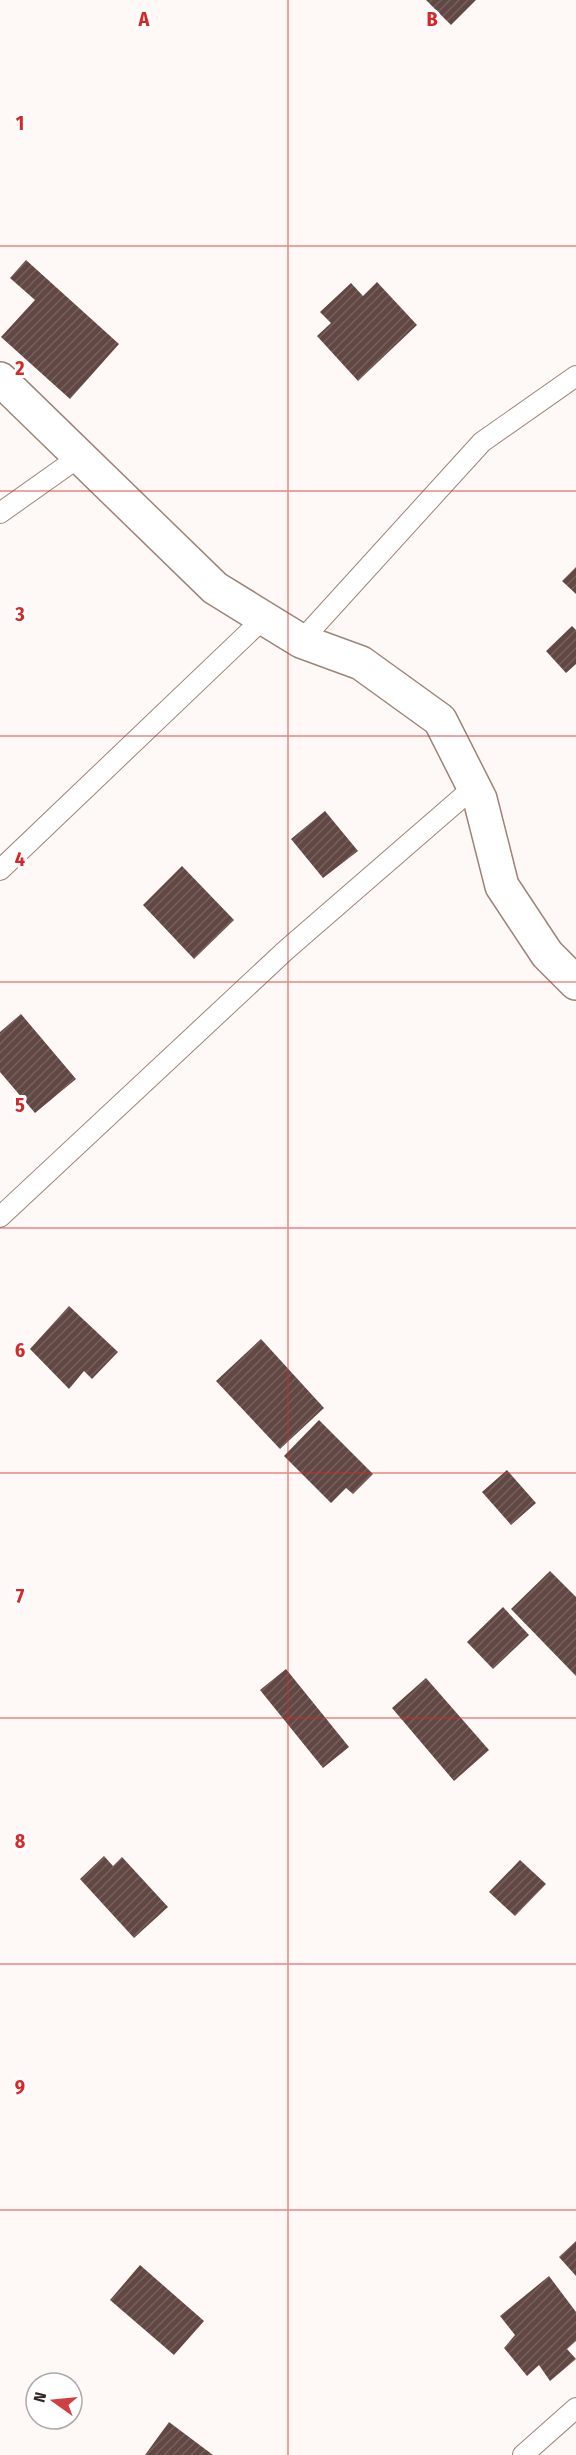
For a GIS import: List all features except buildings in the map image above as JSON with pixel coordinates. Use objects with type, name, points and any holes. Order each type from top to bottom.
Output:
[{"type":"street","points":[[0,379],[215,588],[302,640],[361,663],[440,720],[480,799],[501,886],[547,954],[576,982]]},
{"type":"lane","points":[[302,640],[482,442],[576,376]]},
{"type":"lane","points":[[0,513],[79,457]]},
{"type":"lane","points":[[0,870],[264,618]]},
{"type":"lane","points":[[0,1217],[286,950],[474,787]]},
{"type":"lane","points":[[523,2455],[576,2408]]}]
